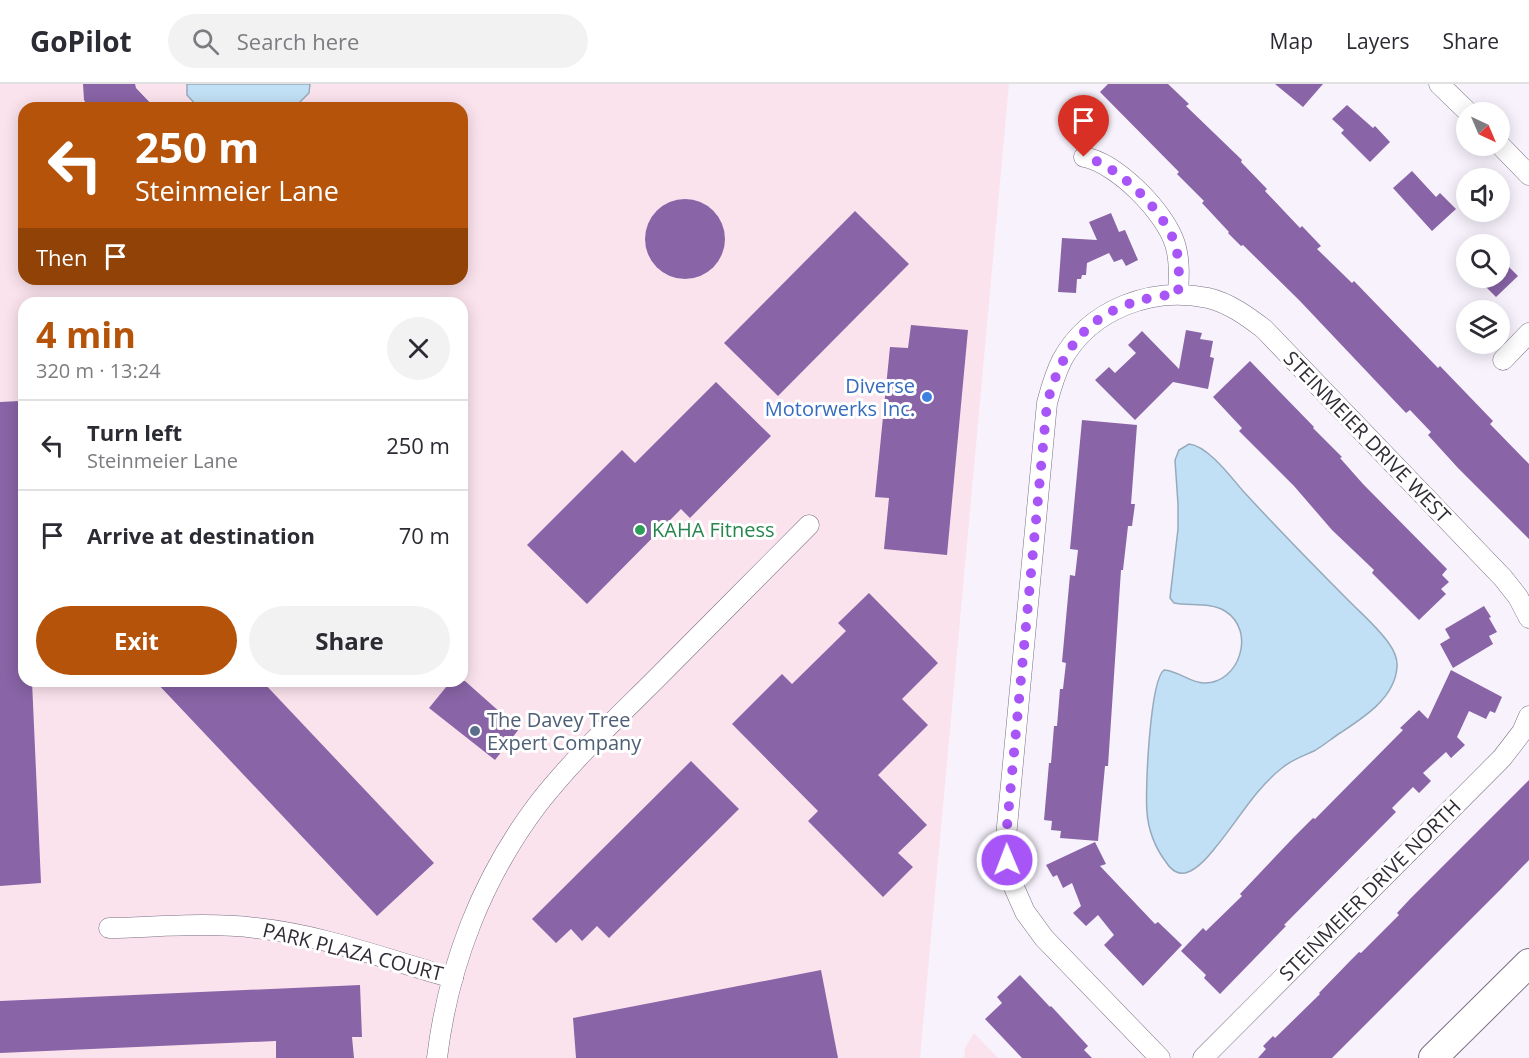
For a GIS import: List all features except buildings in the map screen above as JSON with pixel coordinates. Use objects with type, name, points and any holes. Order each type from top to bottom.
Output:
[{"type":"main road","points":[[1434,1058],[1529,963]]},
{"type":"street","points":[[1439,84],[1458,102]]},
{"type":"street","points":[[1510,155],[1529,175]]},
{"type":"street","points":[[1084,157],[1114,170],[1155,210],[1165,223],[1173,238],[1179,263],[1178,294]]},
{"type":"street","name":"STEINMEIER DRIVE WEST","points":[[1160,1058],[1034,926],[1012,884],[1005,844],[1047,404],[1053,380],[1063,359],[1082,333],[1107,313],[1151,296],[1178,294],[1208,298],[1245,315],[1264,329],[1503,578],[1518,597],[1529,618]]},
{"type":"street","points":[[1503,360],[1529,333]]},
{"type":"street","points":[[437,1058],[453,978],[468,927],[492,877],[539,803],[586,750],[809,525]]},
{"type":"street","name":"STEINMEIER DRIVE NORTH","points":[[1203,1058],[1502,758],[1522,732],[1529,716]]},
{"type":"street","name":"PARK PLAZA COURT","points":[[109,928],[222,926],[272,930],[311,938],[453,978]]},
{"type":"shaded area","points":[[0,84],[1009,84],[920,1058],[0,1058]]},
{"type":"shaded area","points":[[974,1033],[998,1058],[964,1058],[965,1048]]},
{"type":"water","points":[[187,84],[310,84],[309,93],[300,102],[193,102],[187,95]]},
{"type":"water","points":[[1189,444],[1204,450],[1219,463],[1283,533],[1375,626],[1392,648],[1397,664],[1395,678],[1390,688],[1376,706],[1321,747],[1293,760],[1272,776],[1200,865],[1185,873],[1178,873],[1162,857],[1153,838],[1148,818],[1148,760],[1152,714],[1159,678],[1164,670],[1199,682],[1216,681],[1227,675],[1234,666],[1240,655],[1242,643],[1235,620],[1225,611],[1207,605],[1174,603],[1170,598],[1178,529],[1175,460],[1179,450]]},
{"type":"place","name":"Diverse Motorwerks Inc.","points":[[927,397]]},
{"type":"place","name":"KAHA Fitness","points":[[640,530]]},
{"type":"place","name":"The Davey Tree Expert Company","points":[[475,731]]},
{"type":"route","points":[[1007,860],[1005,844],[1047,404],[1053,380],[1063,359],[1082,333],[1107,313],[1136,300],[1151,296],[1178,294],[1179,263],[1176,246],[1161,217],[1114,170],[1084,157]]}]
